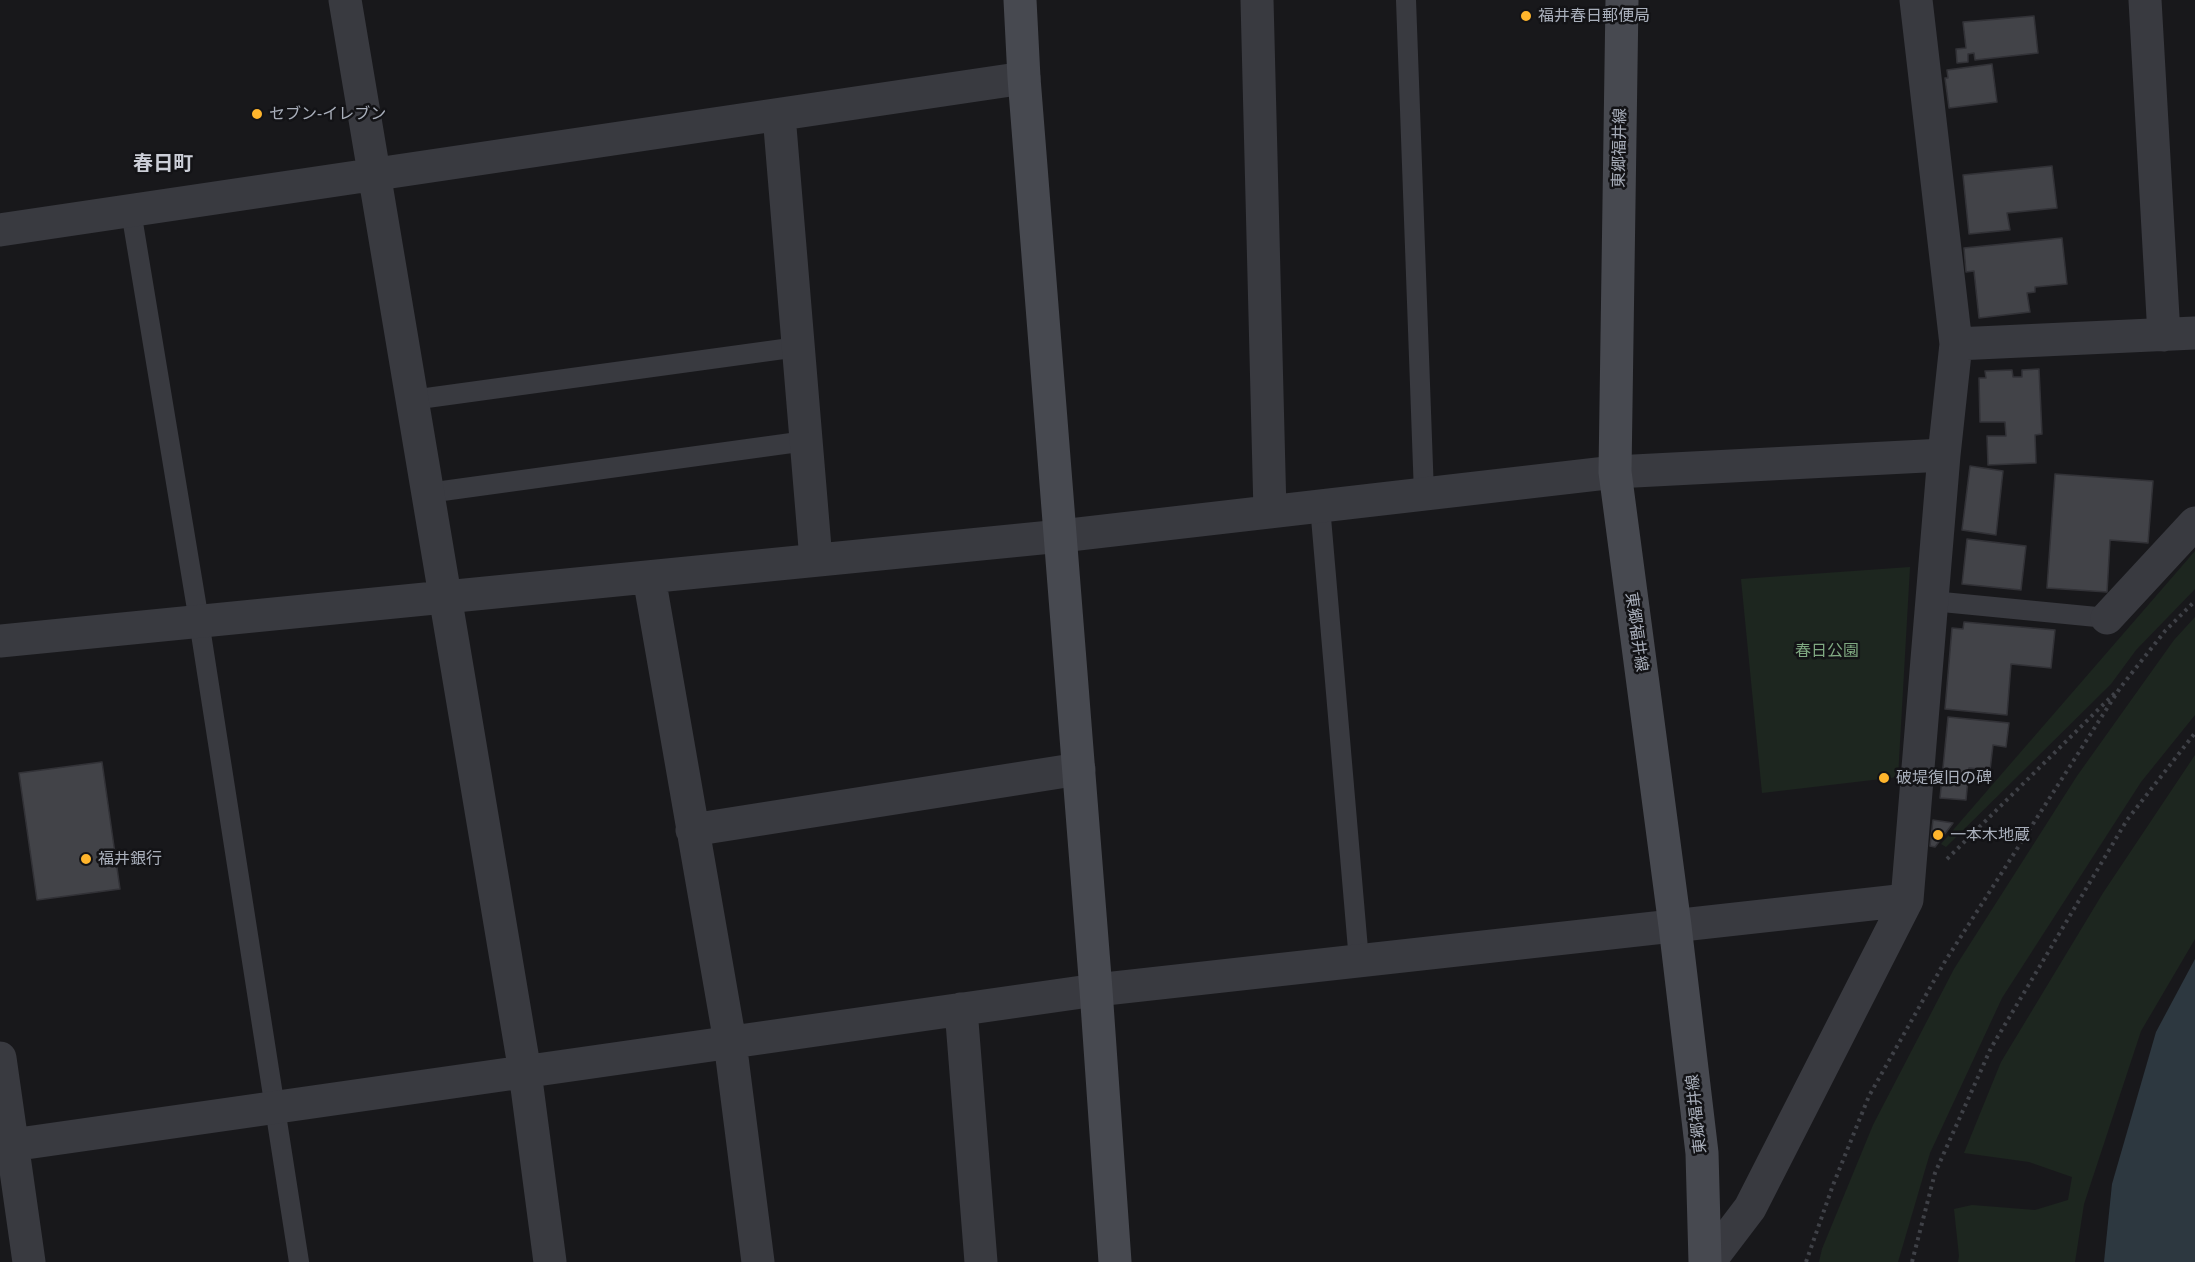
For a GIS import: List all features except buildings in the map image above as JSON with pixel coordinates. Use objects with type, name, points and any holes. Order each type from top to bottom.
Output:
[{"type":"street","points":[[345,0],[525,1072],[550,1262]]},
{"type":"street","points":[[1020,0],[1024,78],[1096,990],[1114,1262]]},
{"type":"street","points":[[1257,0],[1270,512]]},
{"type":"street","name":"東郷福井線","points":[[1622,0],[1615,472],[1675,926],[1702,1153],[1707,1262]]},
{"type":"street","points":[[1707,1262],[1750,1208],[1907,900],[1944,455],[1956,344],[1916,0]]},
{"type":"street","points":[[1956,344],[2180,334],[2145,0]]},
{"type":"street","points":[[0,230],[1024,78]]},
{"type":"street","points":[[779,115],[816,560]]},
{"type":"street","points":[[0,641],[1061,536],[1615,472],[1944,455]]},
{"type":"street","points":[[2107,618],[2195,523]]},
{"type":"street","points":[[649,577],[730,1042],[758,1262]]},
{"type":"street","points":[[692,830],[1079,769]]},
{"type":"street","points":[[12,1145],[1096,990],[1907,900]]},
{"type":"street","points":[[961,1010],[981,1262]]},
{"type":"street","points":[[0,1058],[29,1262]]},
{"type":"lane","points":[[1406,0],[1424,494]]},
{"type":"lane","points":[[131,211],[199,621],[299,1262]]},
{"type":"lane","points":[[412,400],[798,347]]},
{"type":"lane","points":[[428,493],[806,441]]},
{"type":"lane","points":[[1320,506],[1359,961]]},
{"type":"lane","points":[[1932,602],[2107,618]]},
{"type":"path","points":[[1806,1262],[1833,1185],[1869,1096],[1944,963],[2120,688],[2165,631],[2195,601]]},
{"type":"path","points":[[1907,900],[2120,688]]},
{"type":"path","points":[[1912,1262],[1935,1173],[1991,1048],[2127,820],[2195,732]]},
{"type":"green space","points":[[2195,551],[2195,589],[2136,650],[2111,684],[1946,847],[1941,844]]},
{"type":"green space","name":"春日公園","points":[[1910,567],[1898,777],[1762,793],[1741,579]]},
{"type":"green space","points":[[2195,617],[2195,715],[2141,782],[2002,998],[1930,1153],[1898,1262],[1819,1262],[1822,1249],[1873,1125],[1954,969],[2077,776],[2174,640]]},
{"type":"green space","points":[[2195,755],[2195,939],[2141,1031],[2084,1204],[2075,1262],[1958,1262],[1954,1209],[1972,1205],[2035,1210],[2068,1200],[2072,1177],[2029,1162],[1964,1153],[2001,1062],[2103,893]]},
{"type":"shaded area","points":[[2195,959],[2195,1262],[2104,1262],[2112,1184],[2156,1032]]},
{"type":"place","name":"福井春日郵便局","points":[[1526,16]]},
{"type":"place","name":"セブン-イレブン","points":[[257,114]]},
{"type":"place","name":"破堤復旧の碑","points":[[1884,778]]},
{"type":"place","name":"一本木地蔵","points":[[1938,835]]},
{"type":"place","name":"福井銀行","points":[[86,859]]},
{"type":"district","name":"春日町","points":[[163,164]]}]
